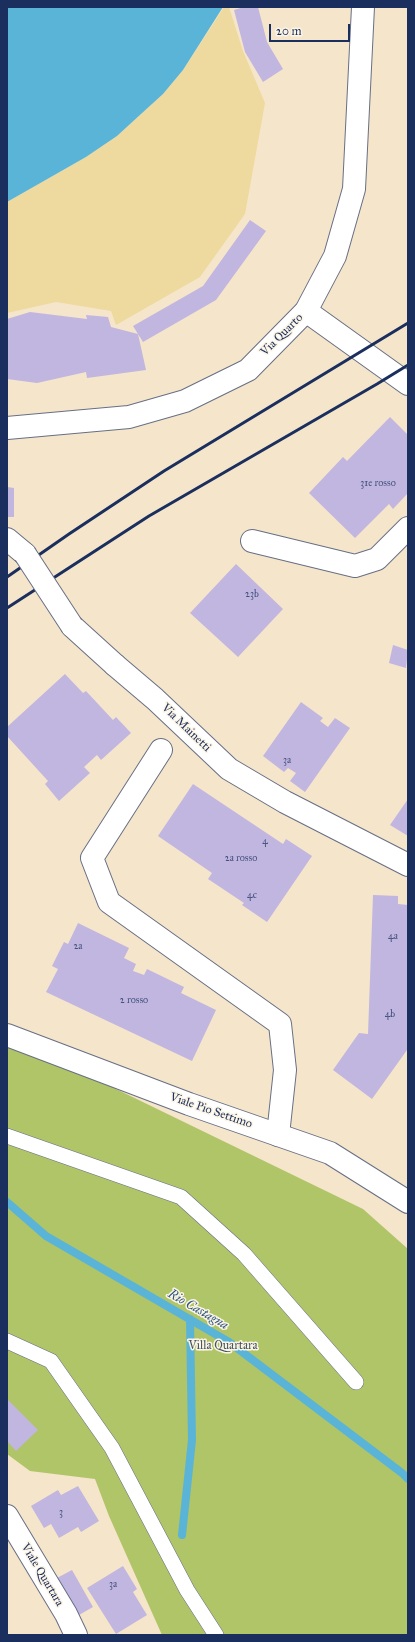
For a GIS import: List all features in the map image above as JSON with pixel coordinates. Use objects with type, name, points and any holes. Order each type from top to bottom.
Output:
[{"type":"street","name":"Via Quarto","points":[[7,428],[129,417],[185,402],[248,370],[306,311],[335,256],[354,189],[363,7]]},
{"type":"street","points":[[306,311],[408,384]]},
{"type":"street","points":[[252,541],[355,566],[377,559],[408,528]]},
{"type":"street","name":"Via Mainetti","points":[[7,539],[25,554],[72,626],[155,699],[228,769],[285,802],[408,865]]},
{"type":"street","points":[[161,750],[92,858],[109,902],[280,1024],[285,1070],[278,1135]]},
{"type":"street","name":"Viale Pio Settimo","points":[[7,1035],[189,1104],[330,1153],[408,1202]]},
{"type":"street","name":"Viale Quartara","points":[[7,1516],[66,1614],[76,1635]]},
{"type":"lane","points":[[7,1136],[181,1197],[244,1254],[356,1382]]},
{"type":"lane","points":[[7,1341],[51,1361],[112,1448],[187,1590],[216,1635]]},
{"type":"green space","name":"Villa Quartara","points":[[7,1036],[363,1209],[408,1249],[408,1635],[162,1635],[109,1516],[95,1479],[30,1471],[7,1454]]},
{"type":"sand","points":[[224,7],[229,7],[243,51],[265,103],[245,214],[200,277],[116,325],[111,311],[56,302],[7,313],[7,202],[86,157],[117,136],[163,94],[183,70]]},
{"type":"water","points":[[7,7],[223,7],[183,70],[163,94],[117,136],[86,157],[7,202]]},
{"type":"building","points":[[244,7],[258,7],[267,42],[283,69],[263,82],[245,52],[234,10]]},
{"type":"building","points":[[250,220],[266,231],[216,300],[143,342],[133,326],[203,286]]},
{"type":"building","points":[[30,312],[87,319],[86,315],[108,317],[111,327],[138,334],[146,370],[87,378],[86,372],[37,383],[7,379],[7,319]]},
{"type":"building","points":[[390,417],[408,435],[408,493],[393,509],[389,504],[355,538],[309,493],[343,457],[347,461]]},
{"type":"building","points":[[7,487],[14,488],[14,517],[7,517]]},
{"type":"building","points":[[236,564],[283,609],[238,657],[190,613]]},
{"type":"building","points":[[393,645],[408,650],[406,668],[389,663]]},
{"type":"building","points":[[65,674],[83,693],[86,691],[113,720],[116,717],[131,733],[101,760],[97,755],[84,767],[90,773],[59,801],[45,784],[48,781],[7,736],[7,727]]},
{"type":"building","points":[[301,702],[323,718],[320,721],[328,727],[335,718],[350,728],[305,792],[290,781],[296,773],[288,768],[284,772],[263,756]]},
{"type":"building","points":[[193,784],[283,844],[286,839],[312,856],[267,922],[242,905],[244,903],[208,879],[212,873],[158,836]]},
{"type":"building","points":[[408,799],[408,836],[390,825]]},
{"type":"building","points":[[373,895],[398,896],[398,904],[408,905],[408,1051],[407,1050],[372,1099],[333,1070],[359,1033],[368,1034]]},
{"type":"building","points":[[78,923],[129,948],[124,958],[136,964],[133,971],[144,975],[147,969],[184,987],[181,993],[216,1010],[192,1061],[46,992],[58,969],[52,966],[64,942],[68,944]]},
{"type":"building","points":[[7,1399],[38,1430],[16,1451],[7,1441]]},
{"type":"building","points":[[78,1486],[99,1521],[81,1532],[78,1527],[59,1538],[51,1524],[44,1528],[31,1506],[58,1490],[61,1495]]},
{"type":"building","points":[[123,1566],[137,1589],[133,1592],[147,1615],[116,1634],[87,1588]]},
{"type":"building","points":[[72,1570],[93,1607],[79,1615],[57,1578]]},
{"type":"waterway","name":"Rio Castagna","points":[[7,1202],[46,1236],[229,1342],[408,1479]]},
{"type":"waterway","points":[[182,1535],[192,1440],[190,1319]]},
{"type":"railway","points":[[7,577],[164,471],[408,323]]},
{"type":"railway","points":[[7,608],[149,516],[408,365]]}]
